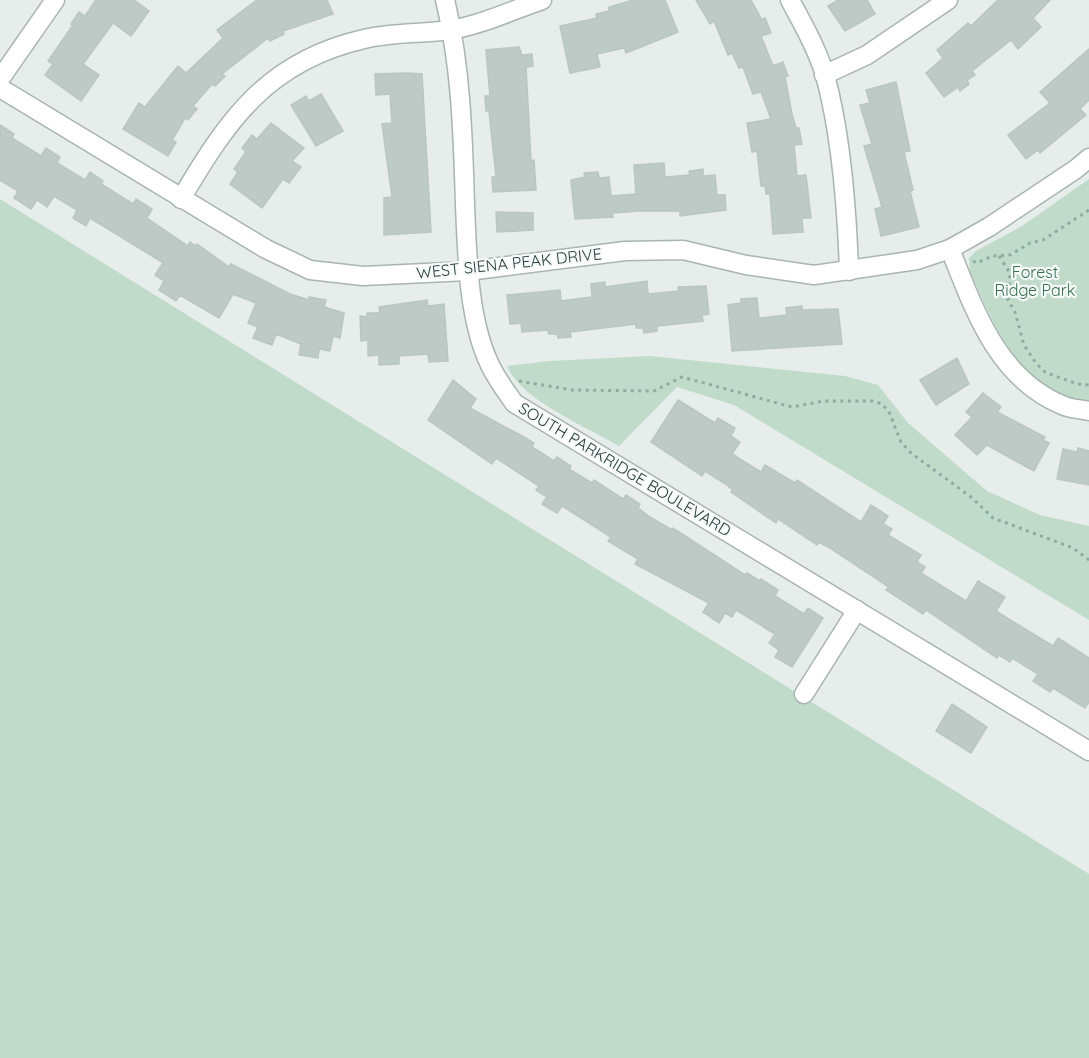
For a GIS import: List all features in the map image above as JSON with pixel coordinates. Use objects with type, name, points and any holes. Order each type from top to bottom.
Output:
[{"type":"street","points":[[0,79],[55,0]]},
{"type":"street","name":"SOUTH PARKRIDGE BOULEVARD","points":[[445,0],[452,29],[463,140],[468,271],[477,322],[486,354],[514,403],[1089,751]]},
{"type":"street","points":[[181,199],[210,149],[235,115],[272,81],[311,56],[364,39],[452,29],[542,0]]},
{"type":"street","points":[[790,0],[824,75],[838,147],[847,227],[849,271]]},
{"type":"street","points":[[824,75],[867,55],[948,0]]},
{"type":"street","name":"WEST SIENA PEAK DRIVE","points":[[0,88],[266,249],[310,270],[363,276],[468,271],[625,251],[683,250],[746,265],[814,275],[917,261],[950,249],[989,227],[1089,158]]},
{"type":"street","points":[[950,249],[974,310],[996,350],[1021,379],[1062,406],[1089,411]]},
{"type":"street","points":[[804,694],[857,610]]},
{"type":"path","points":[[950,249],[977,263],[1010,255],[1030,243],[1043,240],[1089,210]]},
{"type":"path","points":[[999,256],[1010,273],[1008,300],[1015,312],[1024,345],[1035,363],[1055,376],[1089,385]]},
{"type":"path","points":[[502,384],[520,381],[572,390],[654,391],[682,377],[792,407],[824,401],[874,401],[889,412],[901,442],[911,453],[970,497],[993,518],[1073,548],[1089,560]]},
{"type":"green space","name":"Forest Ridge Park","points":[[1089,179],[1089,407],[1064,397],[1044,385],[1013,355],[1001,337],[970,272],[969,258],[976,251],[1022,226]]},
{"type":"green space","points":[[0,199],[1089,874],[1089,1058],[0,1058]]},
{"type":"green space","points":[[650,356],[845,376],[878,385],[908,423],[987,491],[1040,515],[1089,526],[1089,620],[734,405],[677,387],[619,446],[540,401],[526,390],[507,366],[549,361]]},
{"type":"building","points":[[96,0],[134,0],[149,11],[131,36],[113,23],[83,64],[99,75],[81,101],[45,75],[53,64],[48,61],[73,25],[71,24],[79,12],[85,16]]},
{"type":"building","points":[[257,0],[327,0],[333,14],[283,31],[284,34],[270,41],[268,38],[222,74],[225,76],[215,86],[212,84],[193,106],[197,109],[188,120],[185,118],[172,140],[176,142],[168,156],[123,129],[139,103],[145,107],[178,66],[186,73],[223,38],[217,30]]},
{"type":"building","points":[[633,0],[665,0],[678,32],[626,53],[624,48],[597,54],[600,67],[570,73],[560,26],[597,18],[596,14],[609,11],[609,7]]},
{"type":"building","points":[[696,0],[751,0],[762,20],[765,18],[771,33],[761,36],[773,66],[783,62],[788,76],[785,77],[792,114],[796,128],[799,128],[802,144],[794,145],[797,176],[806,175],[811,218],[802,218],[803,232],[773,234],[770,194],[766,194],[765,186],[761,186],[757,151],[752,152],[747,123],[771,119],[761,92],[753,94],[743,67],[739,68],[732,53],[728,55],[714,21],[710,24]]},
{"type":"building","points":[[838,0],[867,0],[875,14],[845,31],[828,6]]},
{"type":"building","points":[[998,0],[1050,0],[1033,18],[1041,27],[1018,49],[1011,40],[972,71],[975,75],[967,80],[969,84],[960,91],[958,87],[944,97],[926,73],[943,58],[937,50],[968,23],[971,26]]},
{"type":"building","points":[[519,47],[522,55],[532,54],[533,66],[526,67],[531,161],[534,160],[536,190],[493,192],[492,177],[496,177],[489,111],[486,111],[485,96],[490,96],[486,50]]},
{"type":"building","points":[[1089,49],[1089,100],[1080,109],[1086,115],[1040,153],[1038,150],[1026,159],[1008,135],[1050,103],[1040,92]]},
{"type":"building","points":[[375,74],[422,74],[431,232],[384,235],[384,198],[392,197],[382,124],[392,123],[390,94],[376,95]]},
{"type":"building","points":[[896,82],[910,151],[904,152],[913,190],[910,191],[919,227],[881,236],[875,209],[882,207],[864,146],[872,144],[860,105],[870,103],[866,90]]},
{"type":"building","points":[[321,94],[343,131],[316,146],[291,105],[306,96],[309,101]]},
{"type":"building","points":[[271,123],[304,148],[292,161],[301,167],[289,183],[283,179],[262,208],[230,184],[238,172],[234,169],[246,152],[242,148],[252,135],[257,139]]},
{"type":"building","points":[[0,125],[14,134],[12,138],[41,156],[46,148],[60,157],[57,163],[85,180],[90,172],[103,181],[101,184],[133,204],[136,199],[152,209],[147,218],[188,246],[190,242],[196,246],[197,244],[229,267],[231,264],[290,294],[309,300],[309,297],[326,300],[324,307],[344,313],[340,338],[333,336],[330,351],[319,349],[318,358],[299,355],[301,344],[276,334],[272,345],[253,338],[258,327],[248,323],[256,303],[233,294],[219,318],[180,295],[176,301],[159,290],[164,281],[155,275],[163,263],[157,259],[90,218],[86,226],[73,218],[77,210],[54,196],[47,207],[37,200],[31,209],[14,198],[18,191],[0,180]]},
{"type":"building","points":[[664,163],[665,177],[690,175],[689,171],[703,169],[703,176],[715,175],[717,195],[725,195],[726,210],[680,216],[680,211],[639,211],[612,213],[613,217],[575,219],[571,180],[585,177],[584,173],[598,172],[599,178],[609,177],[611,196],[636,194],[634,165]]},
{"type":"building","points":[[496,212],[533,213],[533,230],[497,232]]},
{"type":"building","points":[[647,281],[648,294],[679,291],[678,287],[706,286],[709,314],[702,315],[703,321],[657,326],[657,331],[644,333],[643,328],[636,328],[636,324],[570,332],[571,337],[558,338],[557,334],[549,334],[548,330],[522,332],[521,323],[510,324],[507,295],[560,290],[561,301],[592,297],[591,284],[605,282],[605,287]]},
{"type":"building","points":[[757,298],[759,318],[787,315],[786,308],[802,306],[802,310],[838,309],[842,344],[732,351],[728,305],[741,303],[741,299]]},
{"type":"building","points":[[427,300],[428,306],[444,304],[448,361],[429,362],[428,354],[399,356],[399,364],[379,365],[379,355],[368,356],[368,340],[361,341],[360,316],[367,317],[367,313],[380,313],[379,307]]},
{"type":"building","points":[[957,358],[969,384],[936,405],[920,380]]},
{"type":"building","points":[[453,380],[476,399],[470,408],[534,443],[532,447],[554,461],[557,457],[571,466],[569,469],[592,483],[594,480],[623,499],[626,495],[640,504],[638,508],[650,517],[672,530],[673,528],[745,575],[747,573],[760,581],[761,579],[778,590],[775,596],[804,614],[808,608],[823,618],[792,667],[775,657],[779,650],[769,643],[775,634],[736,610],[732,617],[725,613],[719,623],[703,612],[709,603],[635,564],[638,559],[608,541],[611,537],[562,506],[557,513],[542,504],[547,497],[536,490],[539,486],[496,458],[492,464],[428,420]]},
{"type":"building","points":[[983,393],[1001,407],[997,412],[1045,437],[1043,440],[1049,443],[1034,471],[987,445],[977,455],[955,435],[972,417],[966,412]]},
{"type":"building","points":[[678,400],[715,423],[718,418],[735,428],[731,436],[740,442],[732,454],[761,472],[765,465],[795,483],[797,480],[861,522],[871,505],[888,516],[883,524],[892,529],[888,535],[921,555],[917,562],[925,567],[921,573],[966,601],[978,581],[1005,597],[996,611],[1053,646],[1058,638],[1089,658],[1089,702],[1085,708],[1053,688],[1050,692],[1033,681],[1038,674],[1012,658],[1010,662],[999,655],[997,658],[926,610],[923,614],[886,590],[889,587],[830,548],[819,542],[817,545],[778,519],[776,523],[731,492],[733,490],[727,485],[705,471],[702,476],[651,442]]},
{"type":"building","points":[[1078,448],[1089,451],[1089,485],[1057,479],[1063,449],[1077,452]]},
{"type":"building","points":[[952,704],[987,727],[971,753],[936,731]]}]
